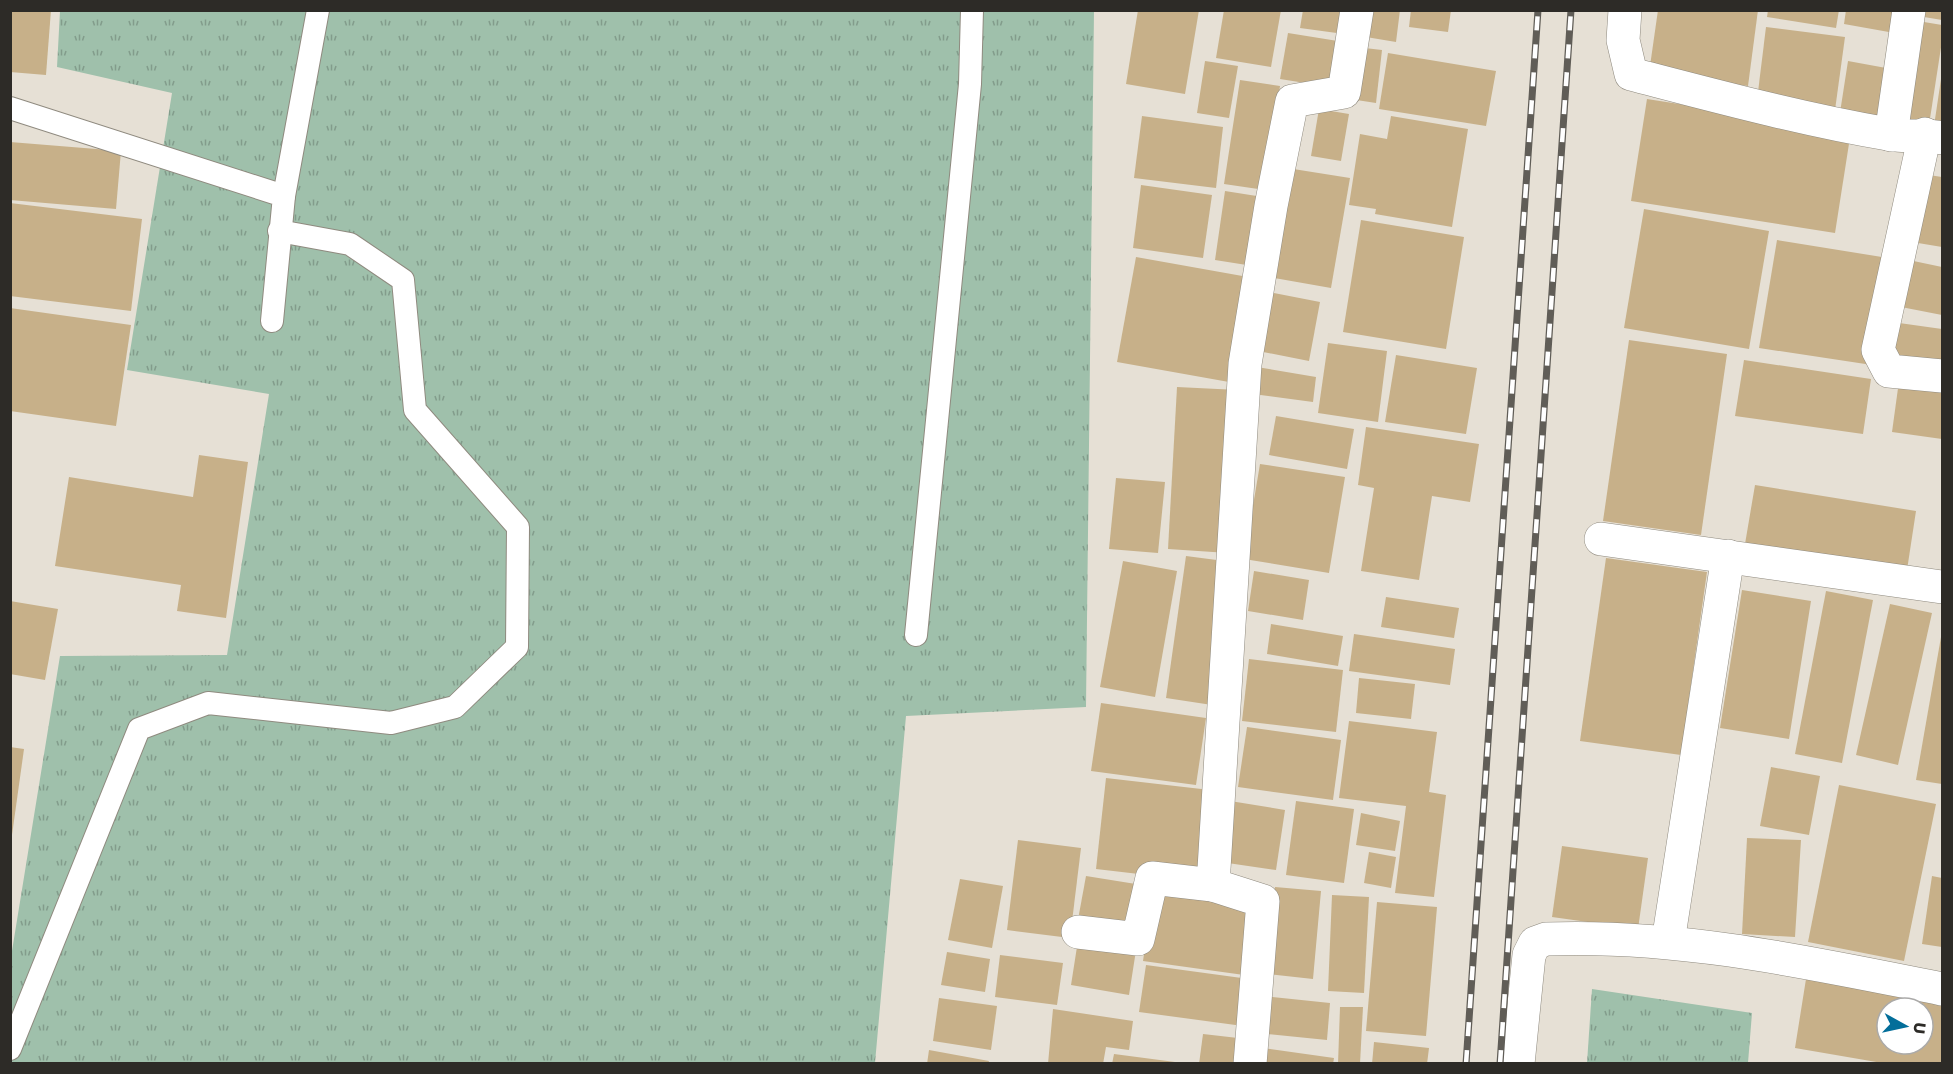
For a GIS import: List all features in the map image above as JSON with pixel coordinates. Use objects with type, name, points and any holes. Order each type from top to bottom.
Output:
[{"type":"street","points":[[1213,885],[1245,364],[1269,218],[1292,101],[1344,92],[1357,10]]},
{"type":"street","points":[[1625,10],[1623,40],[1631,74],[1750,105],[1891,135],[1934,136],[1878,350],[1889,371],[1942,376]]},
{"type":"street","points":[[1891,135],[1909,10]]},
{"type":"street","points":[[1601,539],[1942,587]]},
{"type":"street","points":[[1668,942],[1728,556]]},
{"type":"street","points":[[1078,932],[1138,939],[1152,878],[1213,885],[1263,901],[1250,1064]]},
{"type":"street","points":[[1518,1064],[1527,964],[1532,947],[1546,939],[1668,942],[1758,952],[1942,989]]},
{"type":"lane","points":[[272,321],[284,196],[318,10]]},
{"type":"lane","points":[[916,635],[969,95],[972,10]]},
{"type":"lane","points":[[10,108],[284,196]]},
{"type":"lane","points":[[10,1049],[139,729],[208,703],[391,723],[455,707],[517,647],[518,527],[415,410],[403,280],[350,244],[279,231]]},
{"type":"green space","points":[[60,11],[1094,11],[1086,707],[906,716],[875,1063],[11,1064],[11,957],[60,656],[227,655],[269,394],[127,370],[172,93],[57,67]]},
{"type":"green space","points":[[1592,989],[1752,1013],[1748,1063],[1587,1063]]},
{"type":"building","points":[[10,10],[51,10],[46,75],[10,72]]},
{"type":"building","points":[[1138,10],[1199,10],[1185,94],[1126,84]]},
{"type":"building","points":[[1224,10],[1281,10],[1271,67],[1216,58]]},
{"type":"building","points":[[1303,10],[1347,10],[1344,34],[1300,28]]},
{"type":"building","points":[[1370,10],[1400,10],[1396,42],[1366,37]]},
{"type":"building","points":[[1411,10],[1451,10],[1448,32],[1409,27]]},
{"type":"building","points":[[1658,10],[1758,10],[1748,86],[1649,73]]},
{"type":"building","points":[[1768,10],[1839,10],[1836,28],[1767,17]]},
{"type":"building","points":[[1846,10],[1904,10],[1900,34],[1844,24]]},
{"type":"building","points":[[1925,10],[1942,10],[1942,20],[1924,17]]},
{"type":"building","points":[[1912,20],[1942,25],[1942,41],[1929,125],[1896,119]]},
{"type":"building","points":[[1766,27],[1845,37],[1835,110],[1757,100]]},
{"type":"building","points":[[1288,33],[1344,42],[1337,88],[1280,79]]},
{"type":"building","points":[[1356,47],[1382,50],[1376,103],[1350,99]]},
{"type":"building","points":[[1388,53],[1496,71],[1486,126],[1379,109]]},
{"type":"building","points":[[1205,61],[1238,66],[1229,118],[1197,113]]},
{"type":"building","points":[[1848,61],[1897,70],[1887,127],[1839,119]]},
{"type":"building","points":[[1942,79],[1942,127],[1934,126]]},
{"type":"building","points":[[1240,80],[1280,86],[1265,190],[1224,184]]},
{"type":"building","points":[[1647,99],[1851,131],[1835,233],[1631,201]]},
{"type":"building","points":[[1319,109],[1349,114],[1341,161],[1311,156]]},
{"type":"building","points":[[1142,116],[1223,127],[1216,188],[1134,178]]},
{"type":"building","points":[[1391,116],[1468,129],[1452,227],[1375,214],[1376,209],[1349,205],[1360,134],[1387,139]]},
{"type":"building","points":[[10,142],[121,151],[116,209],[10,200]]},
{"type":"building","points":[[1287,168],[1350,178],[1331,288],[1268,277]]},
{"type":"building","points":[[1922,174],[1942,177],[1942,247],[1912,242]]},
{"type":"building","points":[[1141,185],[1212,195],[1203,258],[1133,248]]},
{"type":"building","points":[[1225,191],[1263,197],[1253,266],[1215,260]]},
{"type":"building","points":[[10,203],[142,219],[131,311],[10,296]]},
{"type":"building","points":[[1644,209],[1769,231],[1749,349],[1624,328]]},
{"type":"building","points":[[1361,220],[1464,237],[1446,349],[1343,332]]},
{"type":"building","points":[[1777,240],[1888,258],[1872,365],[1759,348]]},
{"type":"building","points":[[1136,257],[1248,277],[1229,382],[1117,362]]},
{"type":"building","points":[[1904,259],[1942,267],[1942,315],[1896,306]]},
{"type":"building","points":[[1263,291],[1320,302],[1309,361],[1253,350]]},
{"type":"building","points":[[10,308],[131,325],[116,426],[10,411]]},
{"type":"building","points":[[1892,322],[1942,329],[1942,371],[1886,362]]},
{"type":"building","points":[[1629,340],[1727,354],[1701,535],[1603,521]]},
{"type":"building","points":[[1328,343],[1387,351],[1378,422],[1318,413]]},
{"type":"building","points":[[1396,355],[1477,368],[1466,434],[1385,422]]},
{"type":"building","points":[[1744,360],[1871,379],[1863,434],[1735,416]]},
{"type":"building","points":[[1257,367],[1316,377],[1313,402],[1253,394]]},
{"type":"building","points":[[1899,381],[1942,387],[1942,439],[1892,432]]},
{"type":"building","points":[[1177,387],[1238,390],[1228,553],[1168,549]]},
{"type":"building","points":[[1276,416],[1354,429],[1347,469],[1269,455]]},
{"type":"building","points":[[1366,427],[1479,444],[1470,502],[1432,496],[1419,580],[1361,571],[1374,488],[1358,485]]},
{"type":"building","points":[[199,455],[248,462],[226,618],[177,611],[181,585],[55,566],[69,477],[193,497]]},
{"type":"building","points":[[1260,464],[1345,477],[1329,573],[1244,559]]},
{"type":"building","points":[[1116,478],[1165,482],[1158,553],[1109,549]]},
{"type":"building","points":[[1755,485],[1916,511],[1907,570],[1745,544]]},
{"type":"building","points":[[1186,556],[1232,562],[1212,705],[1166,698]]},
{"type":"building","points":[[1606,558],[1707,572],[1681,755],[1580,741]]},
{"type":"building","points":[[1123,561],[1177,571],[1155,697],[1100,687]]},
{"type":"building","points":[[1254,571],[1309,580],[1303,620],[1248,611]]},
{"type":"building","points":[[1742,590],[1811,601],[1789,739],[1720,728]]},
{"type":"building","points":[[1826,591],[1873,600],[1842,763],[1795,754]]},
{"type":"building","points":[[1386,597],[1459,608],[1454,638],[1381,627]]},
{"type":"building","points":[[10,601],[58,609],[45,680],[10,674]]},
{"type":"building","points":[[1890,604],[1932,613],[1898,765],[1856,755]]},
{"type":"building","points":[[1271,624],[1343,636],[1338,666],[1267,654]]},
{"type":"building","points":[[1354,634],[1455,649],[1450,685],[1349,671]]},
{"type":"building","points":[[1942,637],[1942,784],[1916,780]]},
{"type":"building","points":[[1249,659],[1343,670],[1336,732],[1242,721]]},
{"type":"building","points":[[1359,678],[1415,684],[1411,719],[1356,713]]},
{"type":"building","points":[[1101,703],[1206,718],[1196,785],[1091,771]]},
{"type":"building","points":[[1349,721],[1437,732],[1429,792],[1446,795],[1434,897],[1395,893],[1406,806],[1339,798]]},
{"type":"building","points":[[1247,727],[1341,740],[1333,800],[1238,787]]},
{"type":"building","points":[[10,747],[24,749],[12,835],[10,834]]},
{"type":"building","points":[[1771,767],[1820,776],[1809,835],[1760,826]]},
{"type":"building","points":[[1106,778],[1210,790],[1199,881],[1096,869]]},
{"type":"building","points":[[1839,785],[1936,804],[1904,961],[1808,942]]},
{"type":"building","points":[[1224,800],[1285,810],[1276,870],[1214,861]]},
{"type":"building","points":[[1296,801],[1354,809],[1344,883],[1286,875]]},
{"type":"building","points":[[1361,813],[1400,821],[1395,851],[1356,845]]},
{"type":"building","points":[[1747,838],[1801,840],[1795,937],[1742,934]]},
{"type":"building","points":[[1018,840],[1081,848],[1070,938],[1007,930]]},
{"type":"building","points":[[1562,846],[1648,858],[1638,929],[1552,917]]},
{"type":"building","points":[[1369,852],[1396,857],[1391,888],[1364,883]]},
{"type":"building","points":[[1086,876],[1142,885],[1135,935],[1077,925]]},
{"type":"building","points":[[1932,876],[1942,878],[1942,947],[1922,944]]},
{"type":"building","points":[[960,879],[1003,886],[992,948],[948,940]]},
{"type":"building","points":[[1154,886],[1254,900],[1244,975],[1143,961]]},
{"type":"building","points":[[1275,887],[1321,891],[1313,979],[1267,974]]},
{"type":"building","points":[[1332,895],[1369,897],[1364,993],[1328,991]]},
{"type":"building","points":[[1377,902],[1437,907],[1426,1036],[1366,1031]]},
{"type":"building","points":[[1079,934],[1137,944],[1129,995],[1071,985]]},
{"type":"building","points":[[947,952],[990,959],[985,992],[941,985]]},
{"type":"building","points":[[1000,955],[1063,963],[1057,1005],[995,997]]},
{"type":"building","points":[[1146,965],[1249,979],[1243,1026],[1139,1012]]},
{"type":"building","points":[[1806,979],[1911,996],[1875,996],[1875,1056],[1935,1056],[1935,1000],[1942,1001],[1942,1064],[1888,1064],[1795,1048]]},
{"type":"building","points":[[1262,996],[1330,1003],[1327,1040],[1258,1033]]},
{"type":"building","points":[[939,998],[997,1006],[991,1050],[933,1041]]},
{"type":"building","points":[[1340,1007],[1363,1007],[1360,1064],[1338,1064]]},
{"type":"building","points":[[1053,1009],[1133,1021],[1129,1050],[1106,1047],[1103,1064],[1048,1064]]},
{"type":"building","points":[[1203,1034],[1238,1038],[1235,1064],[1199,1064]]},
{"type":"building","points":[[1374,1042],[1429,1048],[1427,1064],[1372,1064]]},
{"type":"building","points":[[1255,1047],[1334,1058],[1333,1064],[1252,1064]]},
{"type":"building","points":[[929,1050],[989,1061],[988,1064],[927,1064]]},
{"type":"building","points":[[1114,1054],[1175,1062],[1175,1064],[1112,1064]]},
{"type":"railway","points":[[1466,1064],[1538,10]]},
{"type":"railway","points":[[1500,1064],[1571,10]]}]
